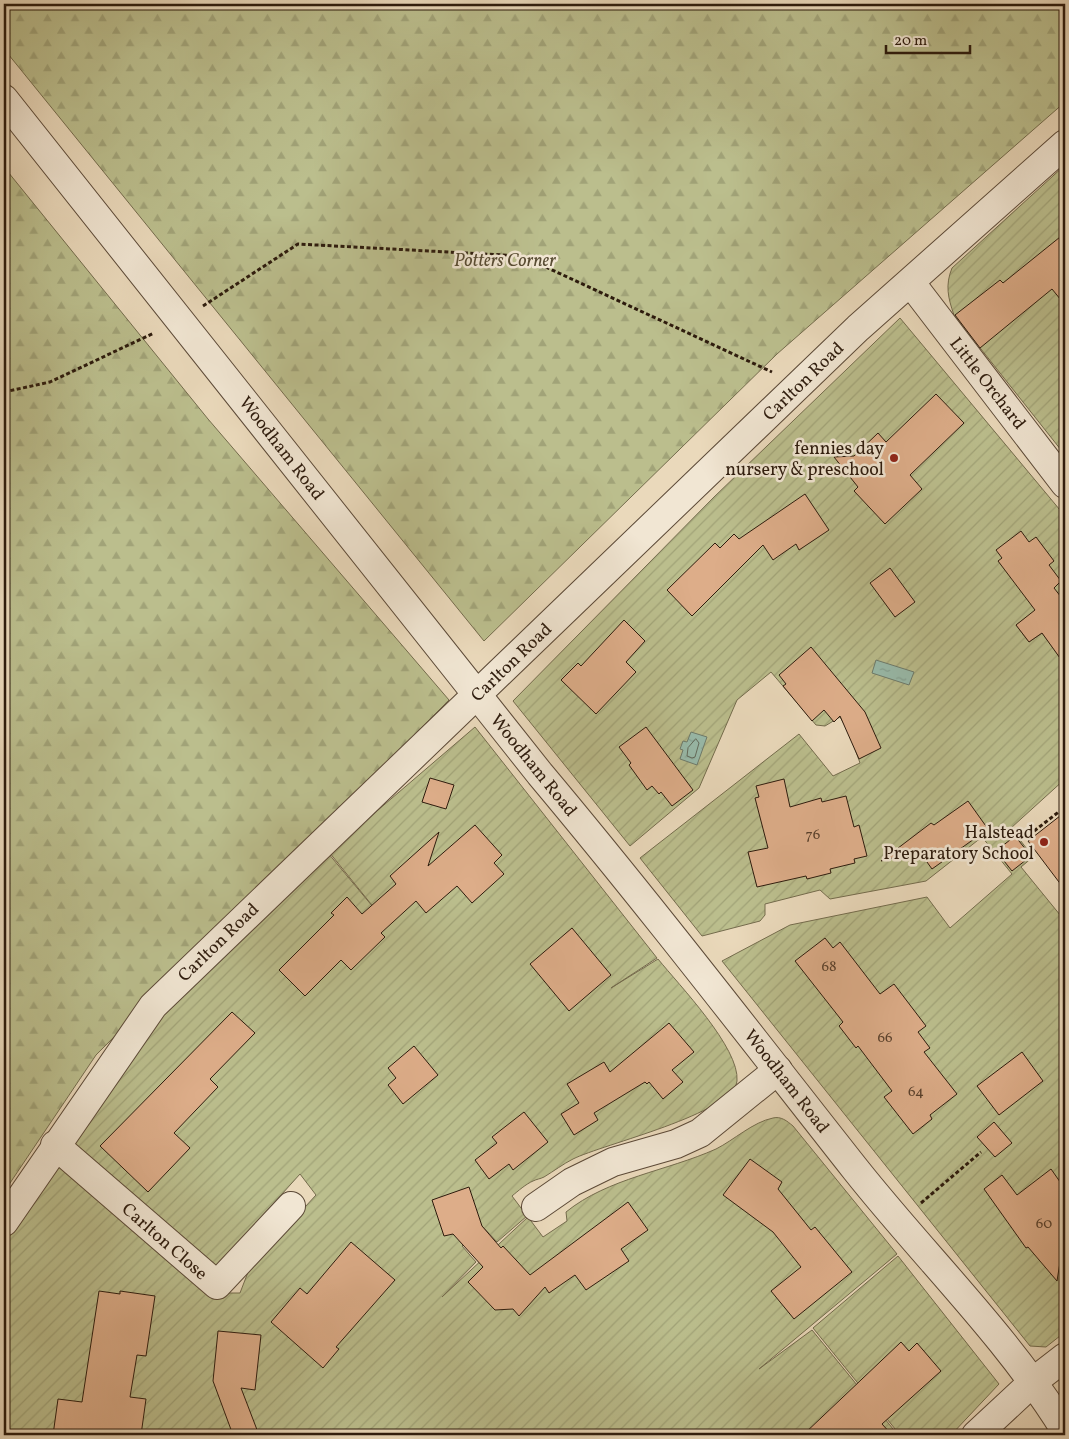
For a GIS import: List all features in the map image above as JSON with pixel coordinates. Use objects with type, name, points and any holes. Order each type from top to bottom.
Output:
[{"type":"street","name":"Woodham Road","points":[[4,99],[477,695],[619,868],[778,1070],[898,1219],[1034,1381],[1065,1430]]},
{"type":"street","name":"Carlton Road","points":[[4,1222],[54,1145],[152,1006],[858,328],[911,283],[1065,144]]},
{"type":"street","name":"Little Orchard","points":[[911,283],[1065,484]]},
{"type":"street","points":[[536,1207],[572,1182],[613,1162],[676,1144],[700,1133],[778,1070]]},
{"type":"street","name":"Carlton Close","points":[[54,1145],[217,1285],[291,1206]]},
{"type":"street","points":[[976,1435],[1034,1381],[1065,1357]]},
{"type":"path","points":[[4,392],[50,382],[180,321],[298,244],[522,256],[800,384]]},
{"type":"path","points":[[1029,835],[1065,807]]},
{"type":"path","points":[[898,1219],[928,1198],[982,1152]]},
{"type":"green space","name":"Potters Corner","points":[[4,4],[1065,4],[1065,102],[777,354],[484,641],[4,49]]},
{"type":"green space","points":[[1065,165],[1065,455],[954,315],[948,286],[952,268]]},
{"type":"green space","points":[[4,167],[208,419],[449,700],[96,1055],[4,1192]]},
{"type":"green space","points":[[900,318],[1065,516],[1065,602],[1058,594],[1016,625],[1029,642],[1042,633],[1065,663],[1065,779],[1011,828],[1033,857],[1021,867],[1065,921],[1065,1332],[1046,1347],[1030,1346],[722,961],[790,925],[927,897],[950,928],[1012,874],[982,837],[926,881],[830,899],[820,890],[765,904],[765,915],[760,921],[702,936],[640,858],[799,734],[833,776],[860,763],[849,732],[840,717],[825,726],[816,725],[771,672],[737,700],[699,788],[630,846],[513,701],[714,497]]},
{"type":"green space","points":[[475,727],[657,958],[611,988],[658,959],[693,1000],[719,1035],[735,1067],[737,1081],[730,1093],[714,1105],[665,1127],[573,1159],[525,1186],[512,1196],[527,1216],[497,1242],[483,1227],[462,1246],[476,1262],[442,1297],[528,1217],[543,1237],[567,1221],[566,1212],[582,1200],[600,1191],[638,1176],[697,1157],[716,1149],[758,1123],[773,1118],[781,1118],[793,1126],[897,1254],[759,1369],[812,1330],[898,1435],[4,1435],[4,1239],[57,1161],[202,1284],[205,1293],[240,1293],[250,1267],[316,1195],[300,1174],[264,1214],[228,1260],[216,1265],[207,1266],[68,1145],[157,1021],[328,853],[388,925],[329,852]]},
{"type":"green space","points":[[898,1256],[999,1384],[951,1435],[900,1435],[813,1328]]},
{"type":"water","points":[[876,660],[914,672],[909,685],[872,673]]},
{"type":"water","points":[[691,732],[707,737],[697,765],[680,759],[683,750],[680,749],[683,741],[687,742]]},
{"type":"building","points":[[1065,233],[1065,305],[1052,289],[980,348],[955,315],[1000,280],[1003,283]]},
{"type":"building","name":"fennies day nursery & preschool","points":[[936,394],[964,423],[910,475],[922,489],[885,524],[854,491],[858,487],[834,457],[854,456],[878,433],[886,442]]},
{"type":"building","points":[[805,494],[829,530],[799,550],[796,544],[773,560],[763,545],[692,616],[667,590],[715,543],[720,548],[734,534],[739,539]]},
{"type":"building","points":[[1021,531],[1029,542],[1036,537],[1054,561],[1049,565],[1061,581],[1054,588],[1065,602],[1065,665],[1042,633],[1029,642],[1016,625],[1035,610],[998,561],[1002,558],[996,550]]},
{"type":"building","points":[[890,568],[915,602],[895,617],[870,583]]},
{"type":"building","points":[[624,620],[645,641],[626,662],[636,672],[596,714],[561,680],[578,663],[581,666]]},
{"type":"building","points":[[811,647],[865,712],[881,748],[859,759],[840,716],[834,722],[824,710],[812,721],[783,686],[786,684],[779,675]]},
{"type":"building","points":[[646,727],[693,790],[672,806],[661,792],[659,794],[652,786],[647,790],[619,747]]},
{"type":"building","points":[[430,778],[454,785],[446,809],[422,802]]},
{"type":"building","points":[[784,779],[790,807],[821,798],[822,802],[846,796],[854,827],[859,825],[867,856],[854,859],[855,863],[830,869],[831,873],[807,879],[806,876],[757,887],[748,852],[768,848],[755,798],[759,797],[756,786]]},
{"type":"building","points":[[968,801],[988,829],[932,869],[919,851],[881,861],[931,823],[934,825]]},
{"type":"building","points":[[1065,812],[1065,890],[1028,841]]},
{"type":"building","points":[[475,825],[502,855],[494,863],[504,874],[472,903],[457,886],[426,913],[416,901],[381,933],[385,937],[351,970],[341,960],[305,996],[279,970],[334,915],[331,913],[347,897],[362,914],[396,884],[390,876],[439,832],[428,866]]},
{"type":"building","points":[[1015,836],[1031,856],[1012,871],[996,851]]},
{"type":"building","points":[[572,928],[611,975],[569,1011],[530,964]]},
{"type":"building","points":[[825,938],[833,948],[840,942],[880,994],[894,984],[926,1026],[918,1032],[930,1048],[924,1052],[957,1094],[930,1115],[932,1119],[913,1134],[884,1097],[892,1091],[858,1046],[856,1048],[839,1026],[843,1022],[795,961]]},
{"type":"building","points":[[232,1012],[255,1033],[210,1079],[218,1087],[174,1133],[190,1148],[148,1192],[100,1146]]},
{"type":"building","points":[[669,1023],[694,1052],[672,1070],[683,1082],[663,1099],[649,1082],[647,1084],[645,1082],[594,1113],[598,1120],[574,1135],[561,1114],[579,1103],[567,1084],[604,1062],[610,1072]]},
{"type":"building","points":[[414,1046],[438,1075],[403,1104],[388,1085],[396,1078],[388,1068]]},
{"type":"building","points":[[1022,1052],[1043,1081],[999,1115],[977,1086]]},
{"type":"building","points":[[524,1112],[548,1142],[513,1170],[509,1164],[489,1179],[475,1160],[497,1143],[492,1137]]},
{"type":"building","points":[[994,1122],[1012,1143],[995,1157],[977,1137]]},
{"type":"building","points":[[750,1159],[782,1182],[778,1189],[811,1230],[815,1227],[852,1272],[794,1319],[771,1291],[801,1267],[773,1232],[723,1195]]},
{"type":"building","points":[[1051,1169],[1065,1189],[1065,1252],[1061,1256],[1057,1281],[1028,1247],[1026,1248],[984,1189],[1002,1175],[1017,1195]]},
{"type":"building","points":[[469,1187],[482,1226],[501,1248],[503,1246],[530,1275],[628,1202],[648,1230],[621,1249],[629,1261],[586,1290],[575,1275],[549,1293],[545,1287],[519,1316],[513,1309],[495,1310],[468,1282],[483,1267],[453,1234],[444,1236],[432,1200]]},
{"type":"building","points":[[351,1242],[395,1280],[336,1347],[339,1349],[323,1368],[271,1322],[300,1288],[307,1294]]},
{"type":"building","points":[[99,1291],[120,1294],[120,1291],[155,1296],[146,1356],[137,1355],[130,1397],[146,1399],[141,1435],[53,1435],[58,1399],[82,1402]]},
{"type":"building","points":[[218,1331],[261,1335],[255,1390],[241,1388],[259,1435],[233,1435],[213,1381]]},
{"type":"building","points":[[901,1342],[909,1351],[917,1343],[941,1371],[882,1424],[892,1435],[803,1435]]},
{"type":"place","name":"fennies day nursery & preschool","points":[[894,458]]},
{"type":"place","name":"Halstead Preparatory School","points":[[1044,842]]}]
